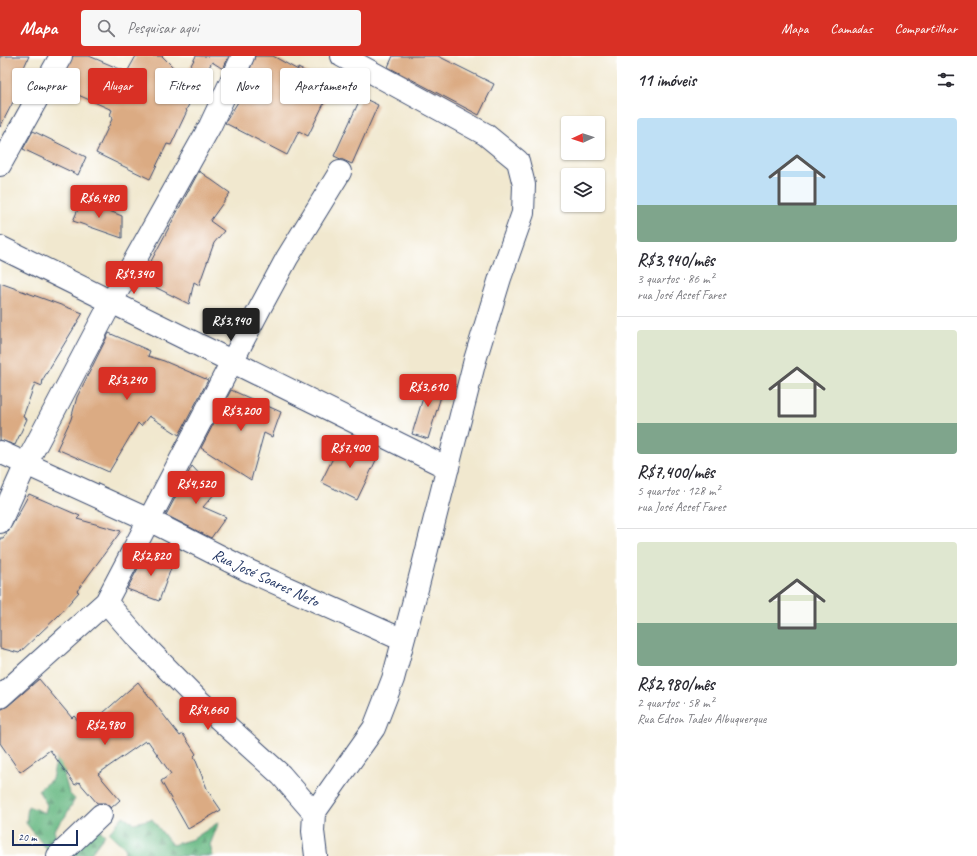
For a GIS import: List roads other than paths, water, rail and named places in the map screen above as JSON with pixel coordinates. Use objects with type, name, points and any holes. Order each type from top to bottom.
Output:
[{"type":"street","points":[[0,165],[61,56]]},
{"type":"street","points":[[0,522],[26,464],[112,300],[210,126],[243,56]]},
{"type":"street","points":[[316,856],[313,831],[314,813],[374,728],[393,679],[418,589],[475,360],[500,278],[523,213],[524,185],[518,161],[485,134],[437,106],[342,56]]},
{"type":"street","points":[[0,697],[106,602],[234,362],[287,258],[340,172]]},
{"type":"street","points":[[0,247],[112,300],[448,468]]},
{"type":"street","name":"Rua José Soares Neto","points":[[0,452],[149,520],[247,570],[403,640]]},
{"type":"street","points":[[106,602],[139,640],[197,699],[281,775],[314,813]]},
{"type":"street","points":[[58,856],[101,815]]}]
